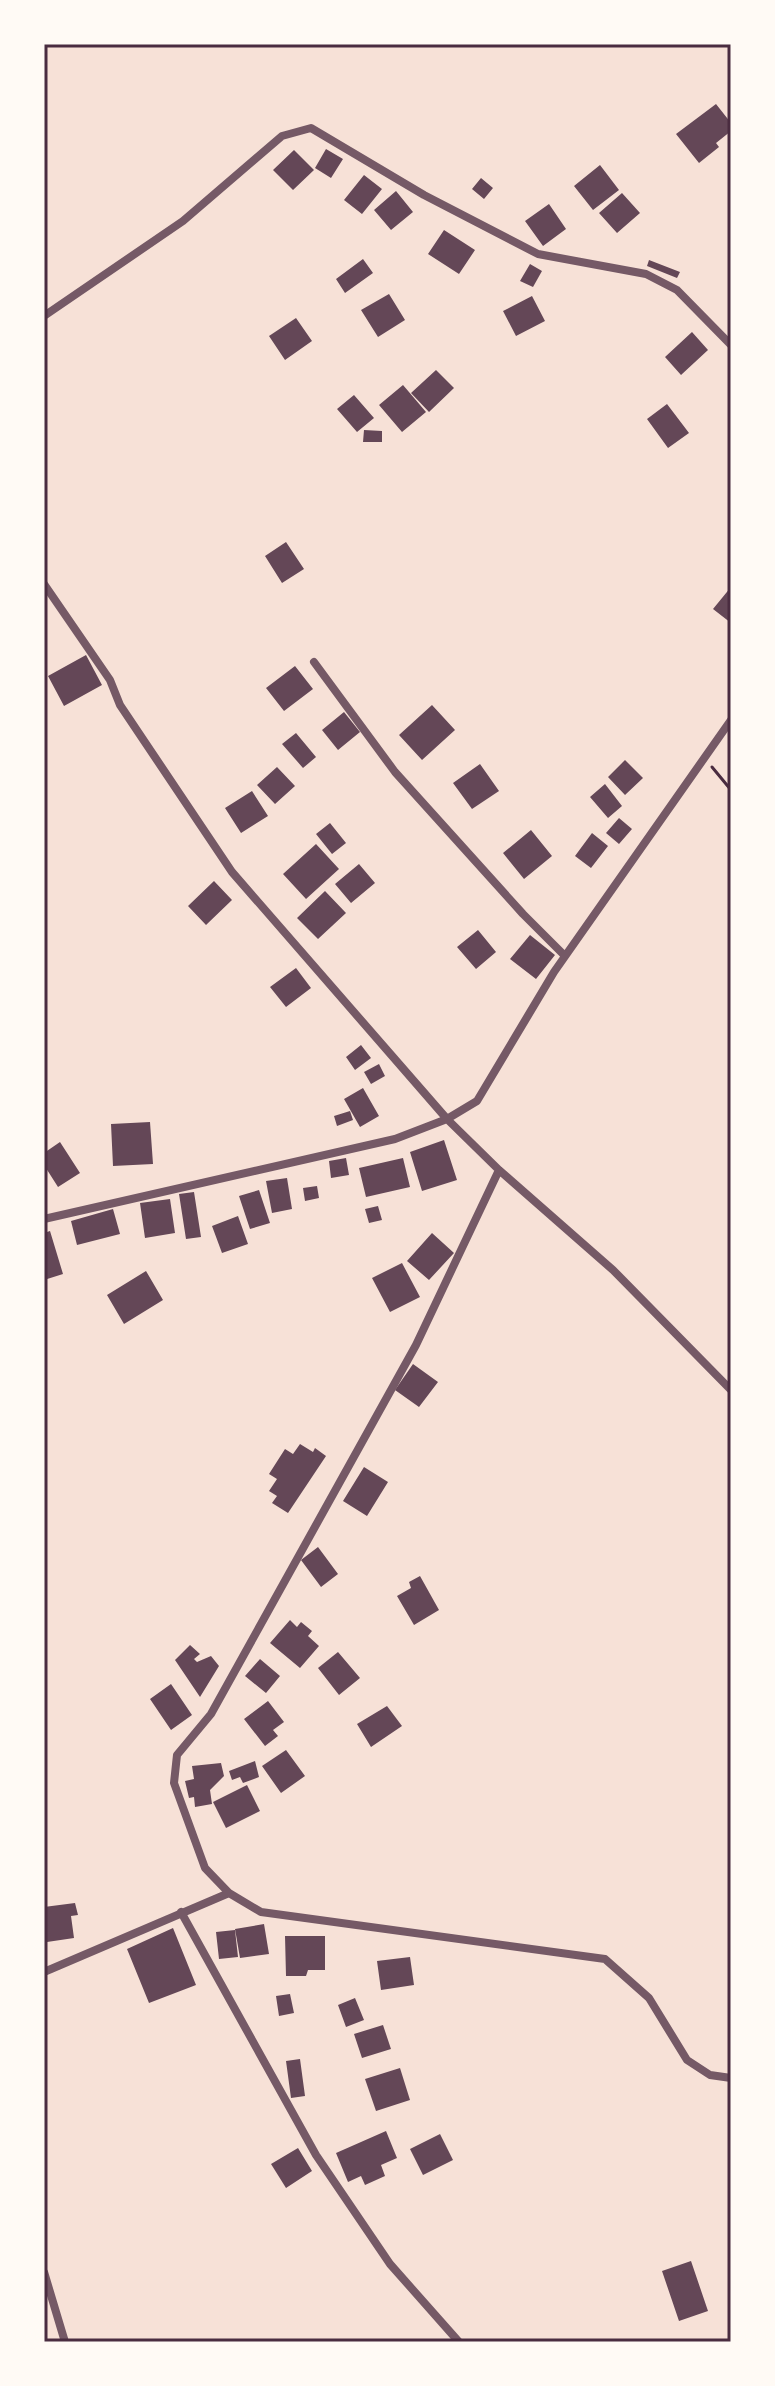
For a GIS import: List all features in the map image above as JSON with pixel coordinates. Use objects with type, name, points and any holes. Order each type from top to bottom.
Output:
[{"type":"street","points":[[44,316],[183,221],[282,136],[311,128],[424,195],[538,254],[646,274],[656,279],[677,290],[731,345]]},
{"type":"street","points":[[44,584],[110,680],[120,705],[232,872],[447,1119],[499,1170],[613,1270],[731,1390]]},
{"type":"street","points":[[314,662],[395,772],[565,956]]},
{"type":"street","points":[[44,1219],[395,1139],[447,1119],[477,1101],[565,956],[731,720]]},
{"type":"street","points":[[499,1170],[416,1345],[232,1678],[211,1714],[177,1755],[174,1783],[205,1868],[229,1893],[261,1912],[605,1959],[649,1998],[687,2060],[710,2075],[731,2078]]},
{"type":"street","points":[[44,1972],[229,1893]]},
{"type":"street","points":[[181,1912],[316,2155],[390,2264],[459,2342]]},
{"type":"street","points":[[44,2272],[65,2342]]},
{"type":"path","points":[[705,758],[731,790]]},
{"type":"building","points":[[716,104],[731,123],[731,131],[716,143],[719,147],[699,163],[676,134]]},
{"type":"building","points":[[326,149],[343,159],[331,178],[315,168]]},
{"type":"building","points":[[294,150],[314,170],[293,190],[273,170]]},
{"type":"building","points":[[600,165],[619,190],[593,210],[574,186]]},
{"type":"building","points":[[364,175],[382,189],[362,214],[344,200]]},
{"type":"building","points":[[481,178],[493,188],[484,199],[472,189]]},
{"type":"building","points":[[396,191],[413,212],[391,230],[374,210]]},
{"type":"building","points":[[622,193],[640,213],[617,233],[599,213]]},
{"type":"building","points":[[549,204],[566,229],[543,246],[525,221]]},
{"type":"building","points":[[444,230],[475,250],[459,274],[428,254]]},
{"type":"building","points":[[363,259],[373,273],[345,293],[336,279]]},
{"type":"building","points":[[649,260],[680,272],[677,278],[647,266]]},
{"type":"building","points":[[530,264],[542,271],[533,287],[520,281]]},
{"type":"building","points":[[389,294],[405,320],[378,337],[361,310]]},
{"type":"building","points":[[532,296],[545,321],[516,336],[503,311]]},
{"type":"building","points":[[296,318],[312,341],[285,360],[269,336]]},
{"type":"building","points":[[692,332],[708,350],[681,375],[665,357]]},
{"type":"building","points":[[436,370],[454,388],[429,412],[411,393]]},
{"type":"building","points":[[403,385],[426,412],[402,432],[379,405]]},
{"type":"building","points":[[354,395],[374,418],[357,432],[337,409]]},
{"type":"building","points":[[667,404],[689,433],[668,448],[647,419]]},
{"type":"building","points":[[364,430],[382,431],[382,442],[363,442]]},
{"type":"building","points":[[286,542],[304,569],[282,583],[265,556]]},
{"type":"building","points":[[731,587],[731,623],[713,609]]},
{"type":"building","points":[[86,655],[102,685],[64,706],[48,676]]},
{"type":"building","points":[[295,666],[313,689],[284,711],[266,688]]},
{"type":"building","points":[[432,705],[455,730],[422,760],[399,735]]},
{"type":"building","points":[[344,712],[360,732],[338,750],[322,730]]},
{"type":"building","points":[[296,733],[316,757],[303,768],[282,744]]},
{"type":"building","points":[[625,760],[643,778],[625,795],[608,777]]},
{"type":"building","points":[[480,764],[499,791],[472,809],[453,783]]},
{"type":"building","points":[[277,767],[295,786],[275,804],[257,785]]},
{"type":"building","points":[[605,784],[622,806],[608,818],[590,797]]},
{"type":"building","points":[[252,791],[268,816],[241,833],[225,808]]},
{"type":"building","points":[[619,818],[632,829],[619,844],[606,833]]},
{"type":"building","points":[[330,823],[346,843],[332,854],[316,834]]},
{"type":"building","points":[[531,830],[552,856],[524,879],[503,853]]},
{"type":"building","points":[[592,833],[608,846],[591,868],[575,856]]},
{"type":"building","points":[[316,844],[339,869],[306,899],[283,874]]},
{"type":"building","points":[[359,864],[375,883],[351,903],[335,884]]},
{"type":"building","points":[[214,881],[232,900],[206,925],[188,906]]},
{"type":"building","points":[[325,891],[346,913],[318,939],[297,918]]},
{"type":"building","points":[[478,930],[496,952],[476,969],[457,947]]},
{"type":"building","points":[[530,935],[555,955],[536,979],[510,959]]},
{"type":"building","points":[[296,968],[311,988],[286,1007],[270,987]]},
{"type":"building","points":[[361,1045],[371,1058],[355,1070],[346,1057]]},
{"type":"building","points":[[379,1064],[385,1076],[371,1084],[364,1072]]},
{"type":"building","points":[[363,1088],[379,1116],[360,1127],[344,1099]]},
{"type":"building","points":[[350,1111],[353,1120],[337,1126],[334,1116]]},
{"type":"building","points":[[150,1122],[153,1164],[113,1166],[111,1124]]},
{"type":"building","points":[[444,1140],[457,1180],[422,1191],[410,1152]]},
{"type":"building","points":[[60,1142],[80,1173],[58,1187],[44,1165],[44,1153]]},
{"type":"building","points":[[346,1158],[349,1175],[331,1178],[329,1161]]},
{"type":"building","points":[[403,1158],[410,1187],[366,1197],[359,1168]]},
{"type":"building","points":[[287,1178],[292,1209],[272,1213],[266,1181]]},
{"type":"building","points":[[317,1186],[319,1198],[305,1201],[303,1188]]},
{"type":"building","points":[[259,1190],[270,1223],[250,1229],[239,1196]]},
{"type":"building","points":[[194,1192],[201,1237],[186,1239],[179,1194]]},
{"type":"building","points":[[170,1199],[175,1233],[145,1238],[140,1203]]},
{"type":"building","points":[[378,1206],[382,1220],[369,1223],[365,1209]]},
{"type":"building","points":[[113,1209],[120,1234],[77,1245],[71,1221]]},
{"type":"building","points":[[238,1216],[248,1244],[222,1253],[212,1226]]},
{"type":"building","points":[[50,1231],[63,1274],[44,1280],[44,1233]]},
{"type":"building","points":[[432,1233],[454,1253],[429,1280],[407,1261]]},
{"type":"building","points":[[402,1263],[420,1297],[390,1312],[372,1278]]},
{"type":"building","points":[[146,1271],[163,1300],[124,1324],[107,1295]]},
{"type":"building","points":[[413,1364],[438,1382],[419,1407],[395,1390]]},
{"type":"building","points":[[300,1444],[313,1452],[315,1448],[326,1456],[288,1513],[272,1503],[277,1496],[269,1491],[277,1479],[269,1474],[285,1449],[293,1454]]},
{"type":"building","points":[[364,1467],[388,1482],[367,1516],[343,1501]]},
{"type":"building","points":[[318,1547],[338,1574],[321,1587],[301,1560]]},
{"type":"building","points":[[420,1576],[439,1610],[414,1625],[397,1596],[411,1588],[409,1582]]},
{"type":"building","points":[[290,1620],[297,1627],[301,1622],[312,1631],[308,1636],[319,1646],[300,1668],[270,1643]]},
{"type":"building","points":[[190,1645],[200,1654],[194,1659],[197,1662],[211,1656],[219,1666],[200,1697],[175,1660]]},
{"type":"building","points":[[338,1652],[360,1678],[339,1695],[318,1668]]},
{"type":"building","points":[[260,1659],[280,1676],[266,1693],[245,1676]]},
{"type":"building","points":[[171,1684],[192,1715],[171,1730],[150,1699]]},
{"type":"building","points":[[268,1701],[284,1722],[273,1730],[278,1736],[265,1746],[244,1719]]},
{"type":"building","points":[[387,1706],[402,1726],[371,1747],[357,1724]]},
{"type":"building","points":[[286,1750],[305,1776],[281,1793],[262,1766]]},
{"type":"building","points":[[255,1761],[259,1777],[243,1783],[240,1777],[232,1780],[229,1771]]},
{"type":"building","points":[[221,1763],[224,1776],[210,1790],[212,1804],[195,1807],[194,1797],[189,1798],[185,1781],[194,1779],[192,1766]]},
{"type":"building","points":[[247,1785],[260,1811],[226,1828],[213,1802]]},
{"type":"building","points":[[75,1903],[78,1915],[71,1916],[74,1938],[47,1942],[44,1907]]},
{"type":"building","points":[[264,1924],[269,1954],[240,1958],[235,1929]]},
{"type":"building","points":[[173,1928],[196,1985],[149,2003],[127,1949]]},
{"type":"building","points":[[235,1930],[238,1957],[219,1959],[216,1932]]},
{"type":"building","points":[[285,1936],[325,1936],[325,1970],[308,1970],[306,1976],[286,1976]]},
{"type":"building","points":[[410,1957],[414,1985],[381,1990],[377,1961]]},
{"type":"building","points":[[290,1994],[294,2013],[279,2016],[276,1996]]},
{"type":"building","points":[[355,1998],[364,2020],[346,2027],[338,2005]]},
{"type":"building","points":[[383,2025],[391,2049],[362,2058],[354,2034]]},
{"type":"building","points":[[300,2059],[305,2096],[291,2098],[286,2061]]},
{"type":"building","points":[[400,2068],[410,2100],[376,2111],[365,2079]]},
{"type":"building","points":[[386,2131],[397,2158],[381,2165],[385,2176],[365,2185],[361,2176],[348,2182],[336,2153]]},
{"type":"building","points":[[440,2134],[453,2160],[423,2175],[410,2149]]},
{"type":"building","points":[[298,2148],[312,2171],[286,2188],[271,2164]]},
{"type":"building","points":[[691,2261],[708,2311],[679,2321],[662,2271]]}]
